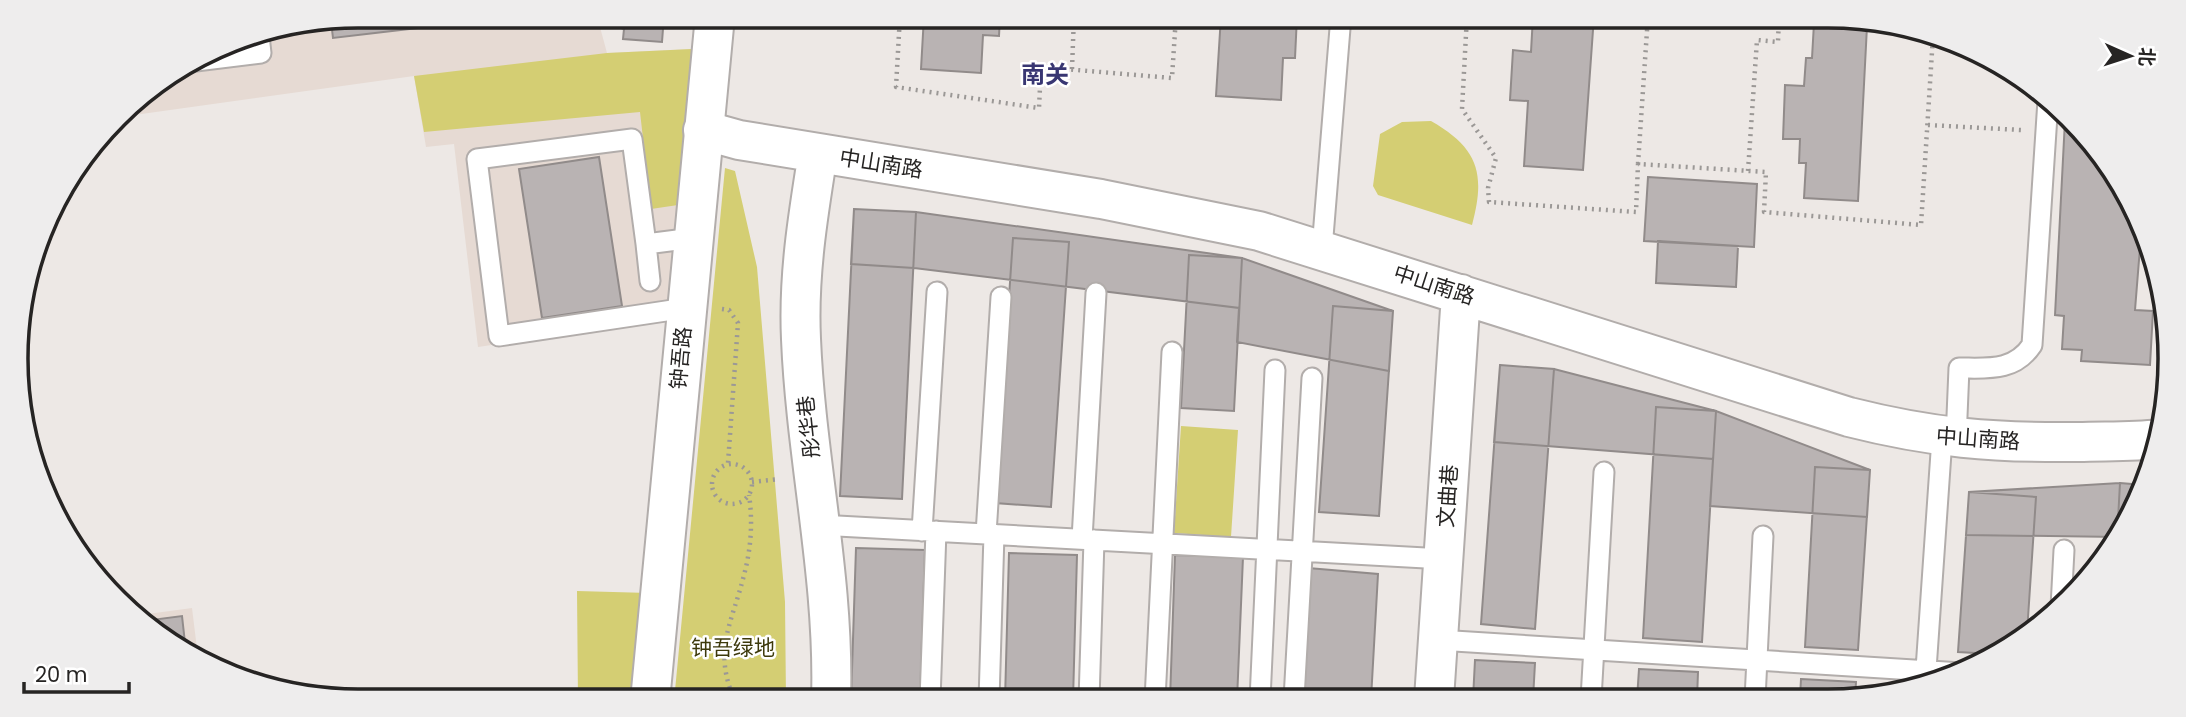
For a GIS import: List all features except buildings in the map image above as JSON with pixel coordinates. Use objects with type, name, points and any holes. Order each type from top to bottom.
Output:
[{"type":"street","name":"钟吾路","points":[[651,689],[714,28]]},
{"type":"street","name":"中山南路","points":[[703,130],[739,141],[1101,199],[1259,231],[1849,418],[1949,439],[2008,443],[2148,439]]},
{"type":"street","name":"彤华巷","points":[[818,153],[801,289],[807,418],[830,603],[831,689]]},
{"type":"street","name":"文曲巷","points":[[1435,689],[1461,294]]},
{"type":"lane","points":[[1322,249],[1340,28]]},
{"type":"lane","points":[[221,58],[261,53],[259,44]]},
{"type":"lane","points":[[1925,674],[1949,439],[1959,368],[2002,368],[2026,354],[2032,345],[2047,112]]},
{"type":"lane","points":[[650,281],[632,139],[477,159],[499,336],[686,308]]},
{"type":"lane","points":[[646,244],[692,238]]},
{"type":"lane","points":[[930,689],[929,531],[937,292]]},
{"type":"lane","points":[[1089,689],[1088,539],[1096,293]]},
{"type":"lane","points":[[989,689],[990,534],[1001,297]]},
{"type":"lane","points":[[1155,689],[1172,352]]},
{"type":"lane","points":[[1260,689],[1275,370]]},
{"type":"lane","points":[[1294,689],[1312,378]]},
{"type":"lane","points":[[1592,689],[1604,472]]},
{"type":"lane","points":[[819,525],[1444,559]]},
{"type":"lane","points":[[1756,689],[1763,536]]},
{"type":"lane","points":[[2062,591],[2064,550]]},
{"type":"lane","points":[[1438,640],[1757,660],[1916,677]]},
{"type":"path","points":[[899,28],[896,87],[1039,108],[1041,67],[1172,78],[1175,28]]},
{"type":"path","points":[[1072,69],[1074,28]]},
{"type":"path","points":[[1466,28],[1462,108],[1496,158],[1488,188],[1489,202],[1636,212],[1647,28]]},
{"type":"path","points":[[1748,171],[1757,40],[1778,42],[1779,28]]},
{"type":"path","points":[[1638,164],[1766,172],[1764,212],[1921,225],[1932,45]]},
{"type":"path","points":[[1928,125],[2046,131]]},
{"type":"path","points":[[686,308],[729,310],[738,323],[728,463],[713,476],[715,496],[733,505],[749,495]]},
{"type":"path","points":[[728,463],[741,466],[751,475],[749,495],[752,515],[744,575],[723,650],[724,669],[731,689]]},
{"type":"shaded area","points":[[358,28],[600,28],[607,53],[692,49],[669,319],[478,347],[454,144],[426,147],[414,76],[136,115],[157,96],[212,62],[273,39],[315,31]]},
{"type":"shaded area","points":[[192,608],[197,647],[157,621],[149,614]]},
{"type":"green space","points":[[692,49],[678,205],[651,209],[640,112],[424,132],[414,76],[607,53]]},
{"type":"green space","points":[[1431,121],[1459,141],[1474,164],[1478,176],[1478,191],[1472,225],[1378,195],[1373,186],[1380,134],[1402,122]]},
{"type":"green space","name":"钟吾绿地","points":[[725,168],[735,171],[757,267],[785,602],[786,689],[675,689]]},
{"type":"green space","points":[[1181,426],[1238,430],[1231,537],[1174,533]]},
{"type":"green space","points":[[577,591],[649,593],[641,689],[578,689]]},
{"type":"district","name":"南关","points":[[1045,75]]}]
